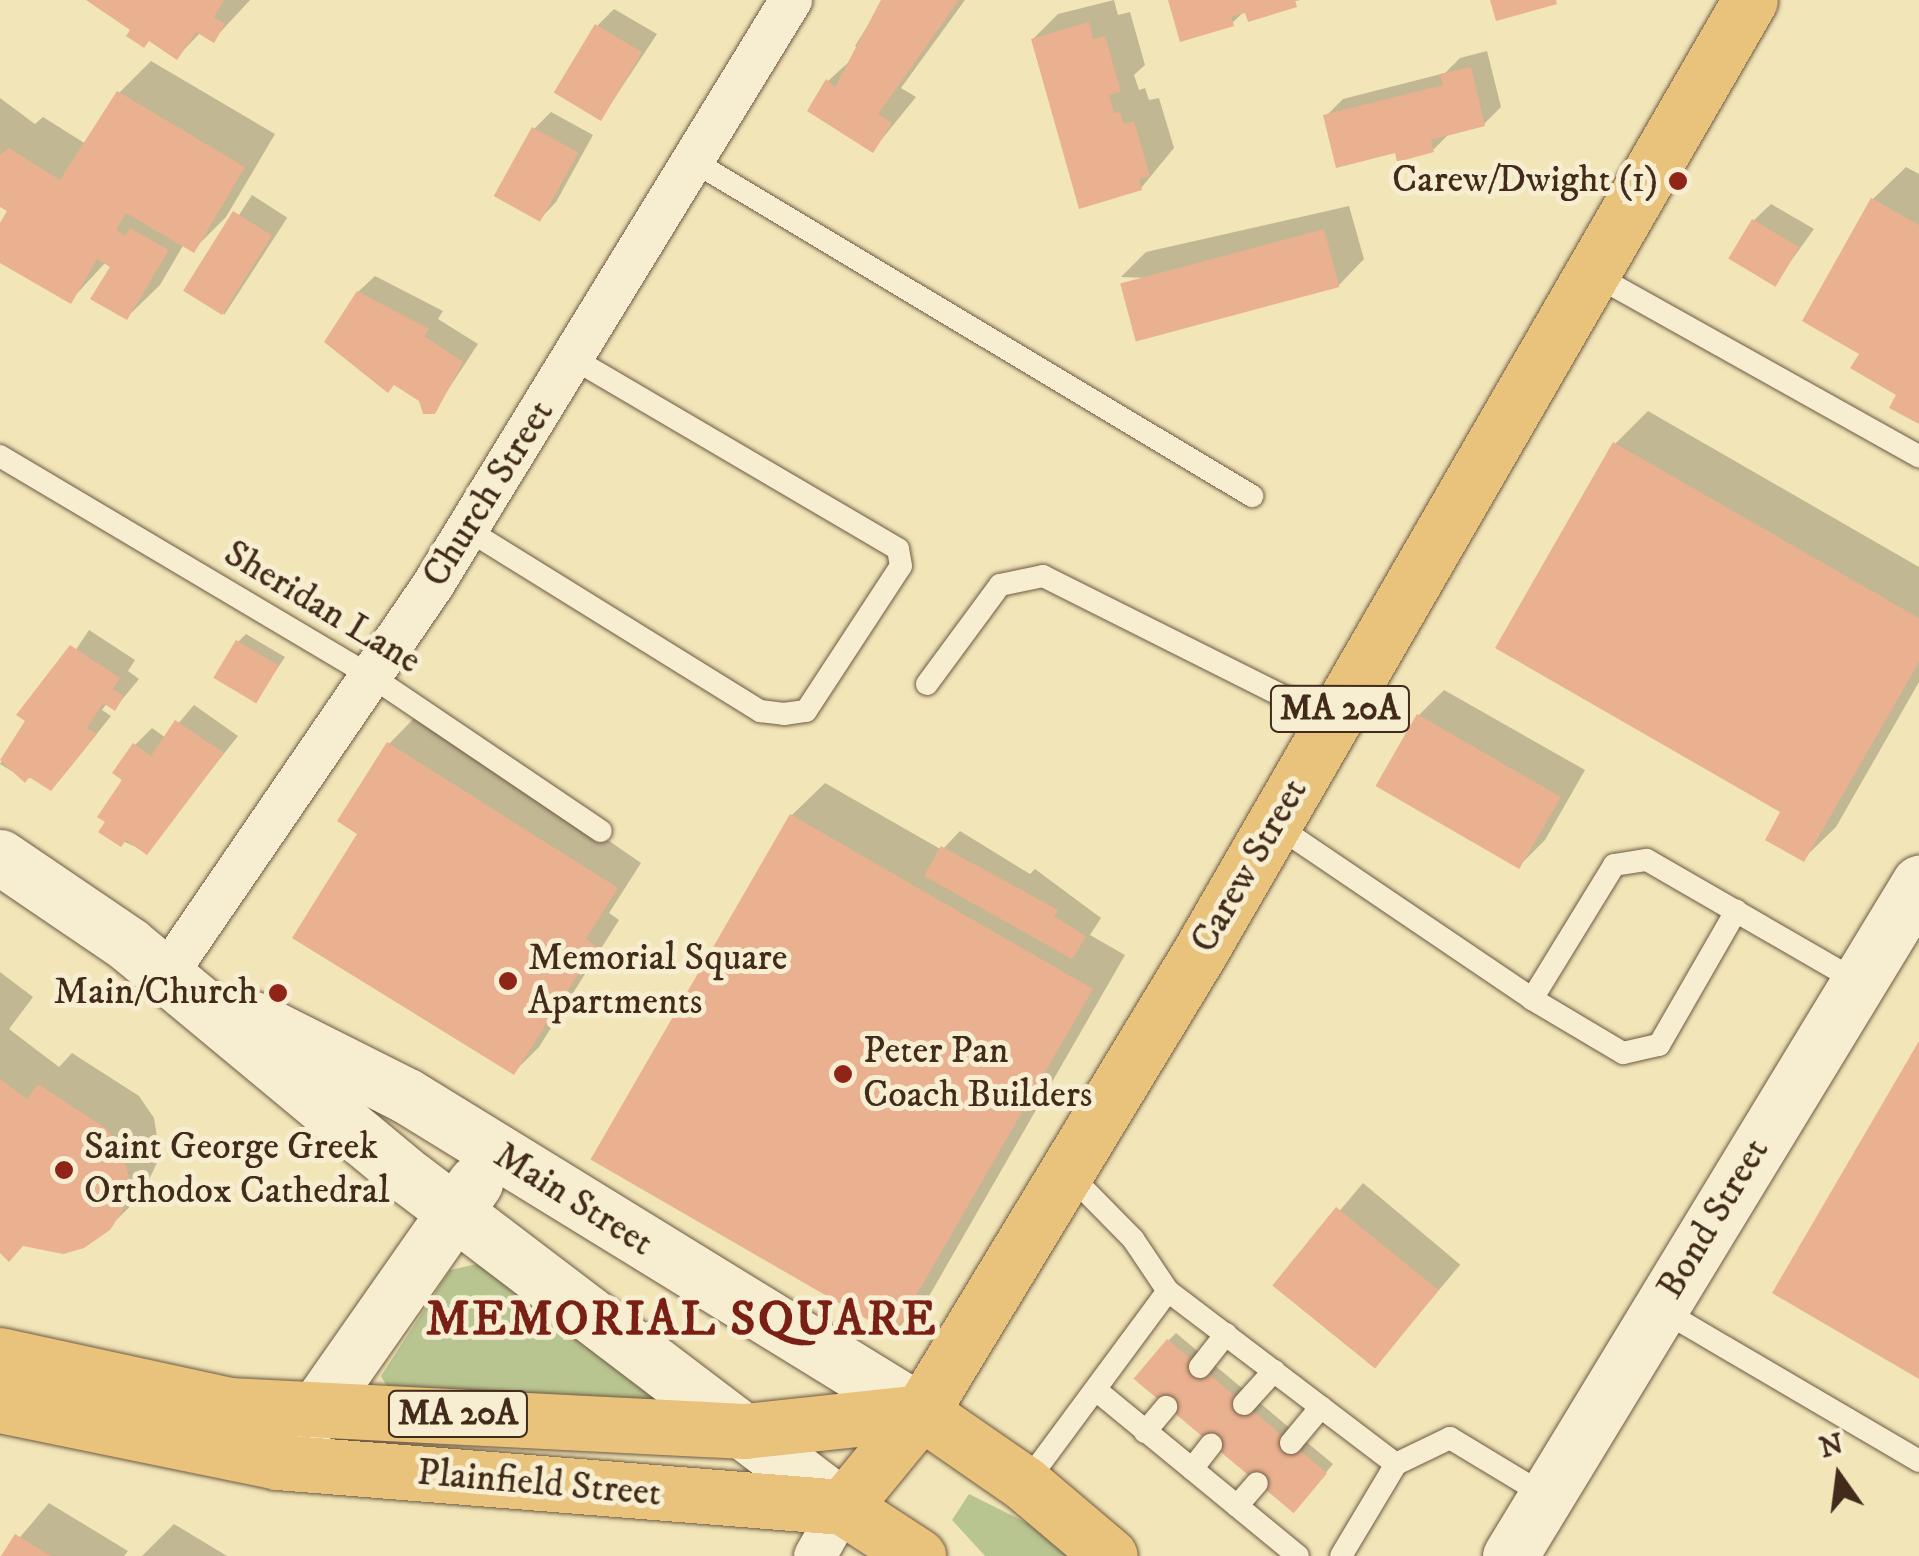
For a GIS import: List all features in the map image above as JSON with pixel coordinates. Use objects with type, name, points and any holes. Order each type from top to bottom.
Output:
[{"type":"main road","name":"Carew Street","points":[[844,1508],[920,1412],[1067,1172],[1274,824],[1750,0]]},
{"type":"main road","name":"Main Street","points":[[0,856],[166,975],[456,1212],[844,1508],[918,1556]]},
{"type":"main road","name":"Bond Street","points":[[1510,1556],[1919,883]]},
{"type":"main road","name":"Main Street","points":[[166,975],[407,1096],[920,1412],[1026,1484],[1110,1556]]},
{"type":"main road","points":[[277,1462],[321,1408],[495,1152]]},
{"type":"main road","name":"Plainfield Street","points":[[0,1355],[180,1398],[321,1408],[744,1431],[920,1412]]},
{"type":"main road","name":"Plainfield Street","points":[[0,1406],[277,1462],[844,1508]]},
{"type":"street","name":"Church Street","points":[[166,975],[468,530],[791,0]]},
{"type":"street","points":[[815,1556],[844,1508]]},
{"type":"lane","points":[[693,161],[1252,496]]},
{"type":"lane","points":[[1591,273],[1919,456]]},
{"type":"lane","points":[[468,530],[760,711],[784,714],[806,711],[901,566],[898,549],[572,358]]},
{"type":"lane","name":"Sheridan Lane","points":[[0,456],[372,676],[601,831]]},
{"type":"lane","points":[[927,684],[1000,585],[1043,576],[1333,721]]},
{"type":"lane","points":[[1274,824],[1532,999],[1623,1053],[1659,1045],[1736,911]]},
{"type":"lane","points":[[1532,999],[1614,866],[1647,860],[1858,982]]},
{"type":"lane","points":[[1067,1172],[1133,1239],[1168,1291],[1396,1464]]},
{"type":"lane","points":[[1026,1484],[1168,1291]]},
{"type":"lane","points":[[1660,1308],[1919,1461]]},
{"type":"lane","points":[[1200,1367],[1226,1334]]},
{"type":"lane","points":[[1244,1404],[1274,1371]]},
{"type":"lane","points":[[1096,1390],[1298,1556]]},
{"type":"lane","points":[[1291,1443],[1320,1406]]},
{"type":"lane","points":[[1145,1432],[1166,1407]]},
{"type":"lane","points":[[1340,1556],[1396,1464],[1450,1438],[1546,1496]]},
{"type":"lane","points":[[1192,1469],[1211,1445]]},
{"type":"lane","points":[[1237,1506],[1258,1483]]},
{"type":"green space","points":[[486,1262],[665,1393],[655,1408],[389,1390],[381,1376],[450,1270]]},
{"type":"green space","points":[[969,1494],[1029,1524],[1068,1556],[985,1556],[952,1520]]},
{"type":"building","points":[[86,0],[224,0],[214,17],[225,24],[214,43],[196,32],[177,60],[149,41],[144,48],[126,36],[130,30]]},
{"type":"building","points":[[881,0],[959,0],[878,114],[892,123],[873,153],[807,111],[826,79],[835,87]]},
{"type":"building","points":[[1168,0],[1295,0],[1297,7],[1248,22],[1245,13],[1231,17],[1234,26],[1180,42]]},
{"type":"building","points":[[1490,0],[1556,0],[1557,4],[1496,21]]},
{"type":"building","points":[[1089,22],[1093,39],[1105,36],[1121,92],[1109,95],[1114,113],[1120,112],[1124,124],[1134,121],[1150,176],[1139,179],[1142,190],[1079,209],[1031,39]]},
{"type":"building","points":[[595,24],[642,52],[601,121],[554,93]]},
{"type":"building","points":[[1471,67],[1485,126],[1431,140],[1434,152],[1397,162],[1395,153],[1336,168],[1323,115],[1443,85],[1440,74]]},
{"type":"building","points":[[117,91],[245,167],[194,253],[126,213],[116,230],[125,236],[130,228],[169,250],[127,320],[90,299],[110,267],[97,259],[71,304],[0,263],[0,223],[7,211],[0,207],[0,155],[9,148],[60,180]]},
{"type":"building","points":[[532,127],[578,153],[540,222],[494,196]]},
{"type":"building","points":[[1871,198],[1919,225],[1919,424],[1889,408],[1896,395],[1850,368],[1859,354],[1802,321]]},
{"type":"building","points":[[233,211],[272,235],[222,315],[183,291]]},
{"type":"building","points":[[1752,219],[1799,247],[1775,287],[1728,258]]},
{"type":"building","points":[[1324,229],[1340,287],[1136,342],[1120,284]]},
{"type":"building","points":[[357,291],[429,329],[424,336],[463,362],[435,414],[423,414],[419,401],[394,385],[388,393],[324,342]]},
{"type":"building","points":[[1613,442],[1919,618],[1919,662],[1804,862],[1765,840],[1780,812],[1495,648]]},
{"type":"building","points":[[236,640],[279,666],[256,703],[213,678]]},
{"type":"building","points":[[70,645],[120,678],[113,689],[124,696],[115,711],[103,703],[87,728],[97,734],[51,791],[29,777],[25,783],[0,760],[25,721],[16,715]]},
{"type":"building","points":[[1417,714],[1561,797],[1519,869],[1376,786]]},
{"type":"building","points":[[175,720],[224,753],[147,855],[126,840],[121,847],[98,832],[105,822],[97,817],[122,780],[112,773],[133,743],[151,756]]},
{"type":"building","points":[[387,742],[618,888],[586,939],[596,946],[514,1075],[292,938],[357,834],[337,821]]},
{"type":"building","name":"Peter Pan Coach Builders","points":[[790,814],[1093,989],[894,1335],[591,1160]]},
{"type":"building","points":[[941,846],[1058,910],[1054,916],[1086,936],[1072,959],[924,876]]},
{"type":"building","points":[[1919,1041],[1919,1379],[1772,1293]]},
{"type":"building","name":"Saint George Greek Orthodox Cathedral","points":[[0,1079],[27,1099],[38,1084],[107,1129],[122,1151],[129,1177],[124,1208],[110,1230],[84,1248],[63,1254],[23,1246],[9,1262],[0,1253]]},
{"type":"building","points":[[1336,1207],[1439,1290],[1375,1369],[1272,1285]]},
{"type":"building","points":[[1167,1339],[1327,1473],[1294,1513],[1134,1379]]},
{"type":"building","points":[[15,1534],[51,1556],[1,1556]]},
{"type":"place","name":"Carew/Dwight (1)","points":[[1678,181]]},
{"type":"place","name":"Memorial Square Apartments","points":[[508,981]]},
{"type":"place","name":"Main/Church","points":[[278,993]]},
{"type":"place","name":"Peter Pan Coach Builders","points":[[843,1074]]},
{"type":"place","name":"Saint George Greek Orthodox Cathedral","points":[[64,1170]]},
{"type":"district","name":"MEMORIAL SQUARE","points":[[682,1321]]}]
